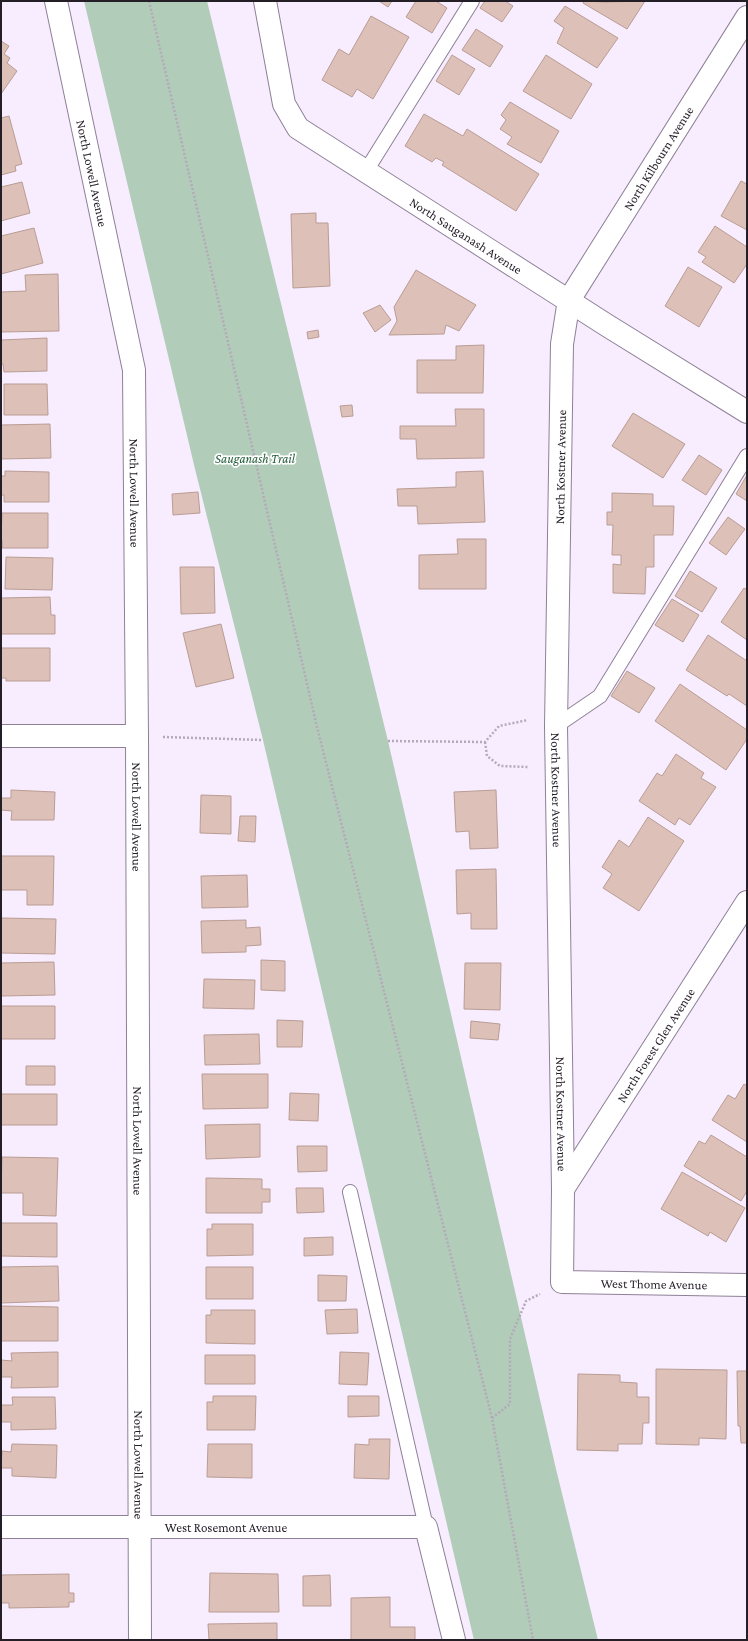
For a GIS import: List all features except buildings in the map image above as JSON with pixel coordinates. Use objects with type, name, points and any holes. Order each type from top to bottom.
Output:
[{"type":"street","name":"North Lowell Avenue","points":[[56,1],[134,370],[137,736],[140,1640]]},
{"type":"street","name":"North Sauganash Avenue","points":[[265,1],[284,104],[298,128],[747,412]]},
{"type":"street","name":"North Kilbourn Avenue","points":[[570,300],[747,17]]},
{"type":"street","name":"North Kostner Avenue","points":[[562,1282],[563,1189],[556,726],[562,344],[570,300]]},
{"type":"street","points":[[1,736],[137,736]]},
{"type":"street","name":"North Forest Glen Avenue","points":[[563,1189],[747,902]]},
{"type":"street","name":"West Thome Avenue","points":[[562,1282],[747,1285]]},
{"type":"street","name":"West Rosemont Avenue","points":[[1,1527],[426,1527]]},
{"type":"street","points":[[426,1527],[454,1640]]},
{"type":"lane","points":[[366,171],[472,1]]},
{"type":"lane","points":[[556,726],[600,696],[747,456]]},
{"type":"lane","points":[[350,1192],[426,1527]]},
{"type":"path","points":[[149,1],[317,727],[492,1418],[533,1640]]},
{"type":"path","points":[[528,720],[499,726],[485,742],[487,756],[500,766],[529,767]]},
{"type":"path","points":[[137,736],[263,740]]},
{"type":"path","points":[[388,741],[485,742]]},
{"type":"path","points":[[492,1418],[510,1404],[510,1339],[526,1301],[562,1282]]},
{"type":"green space","name":"Sauganash Trail","points":[[84,1],[207,1],[388,741],[556,1469],[598,1640],[474,1640],[263,740],[195,469]]}]
